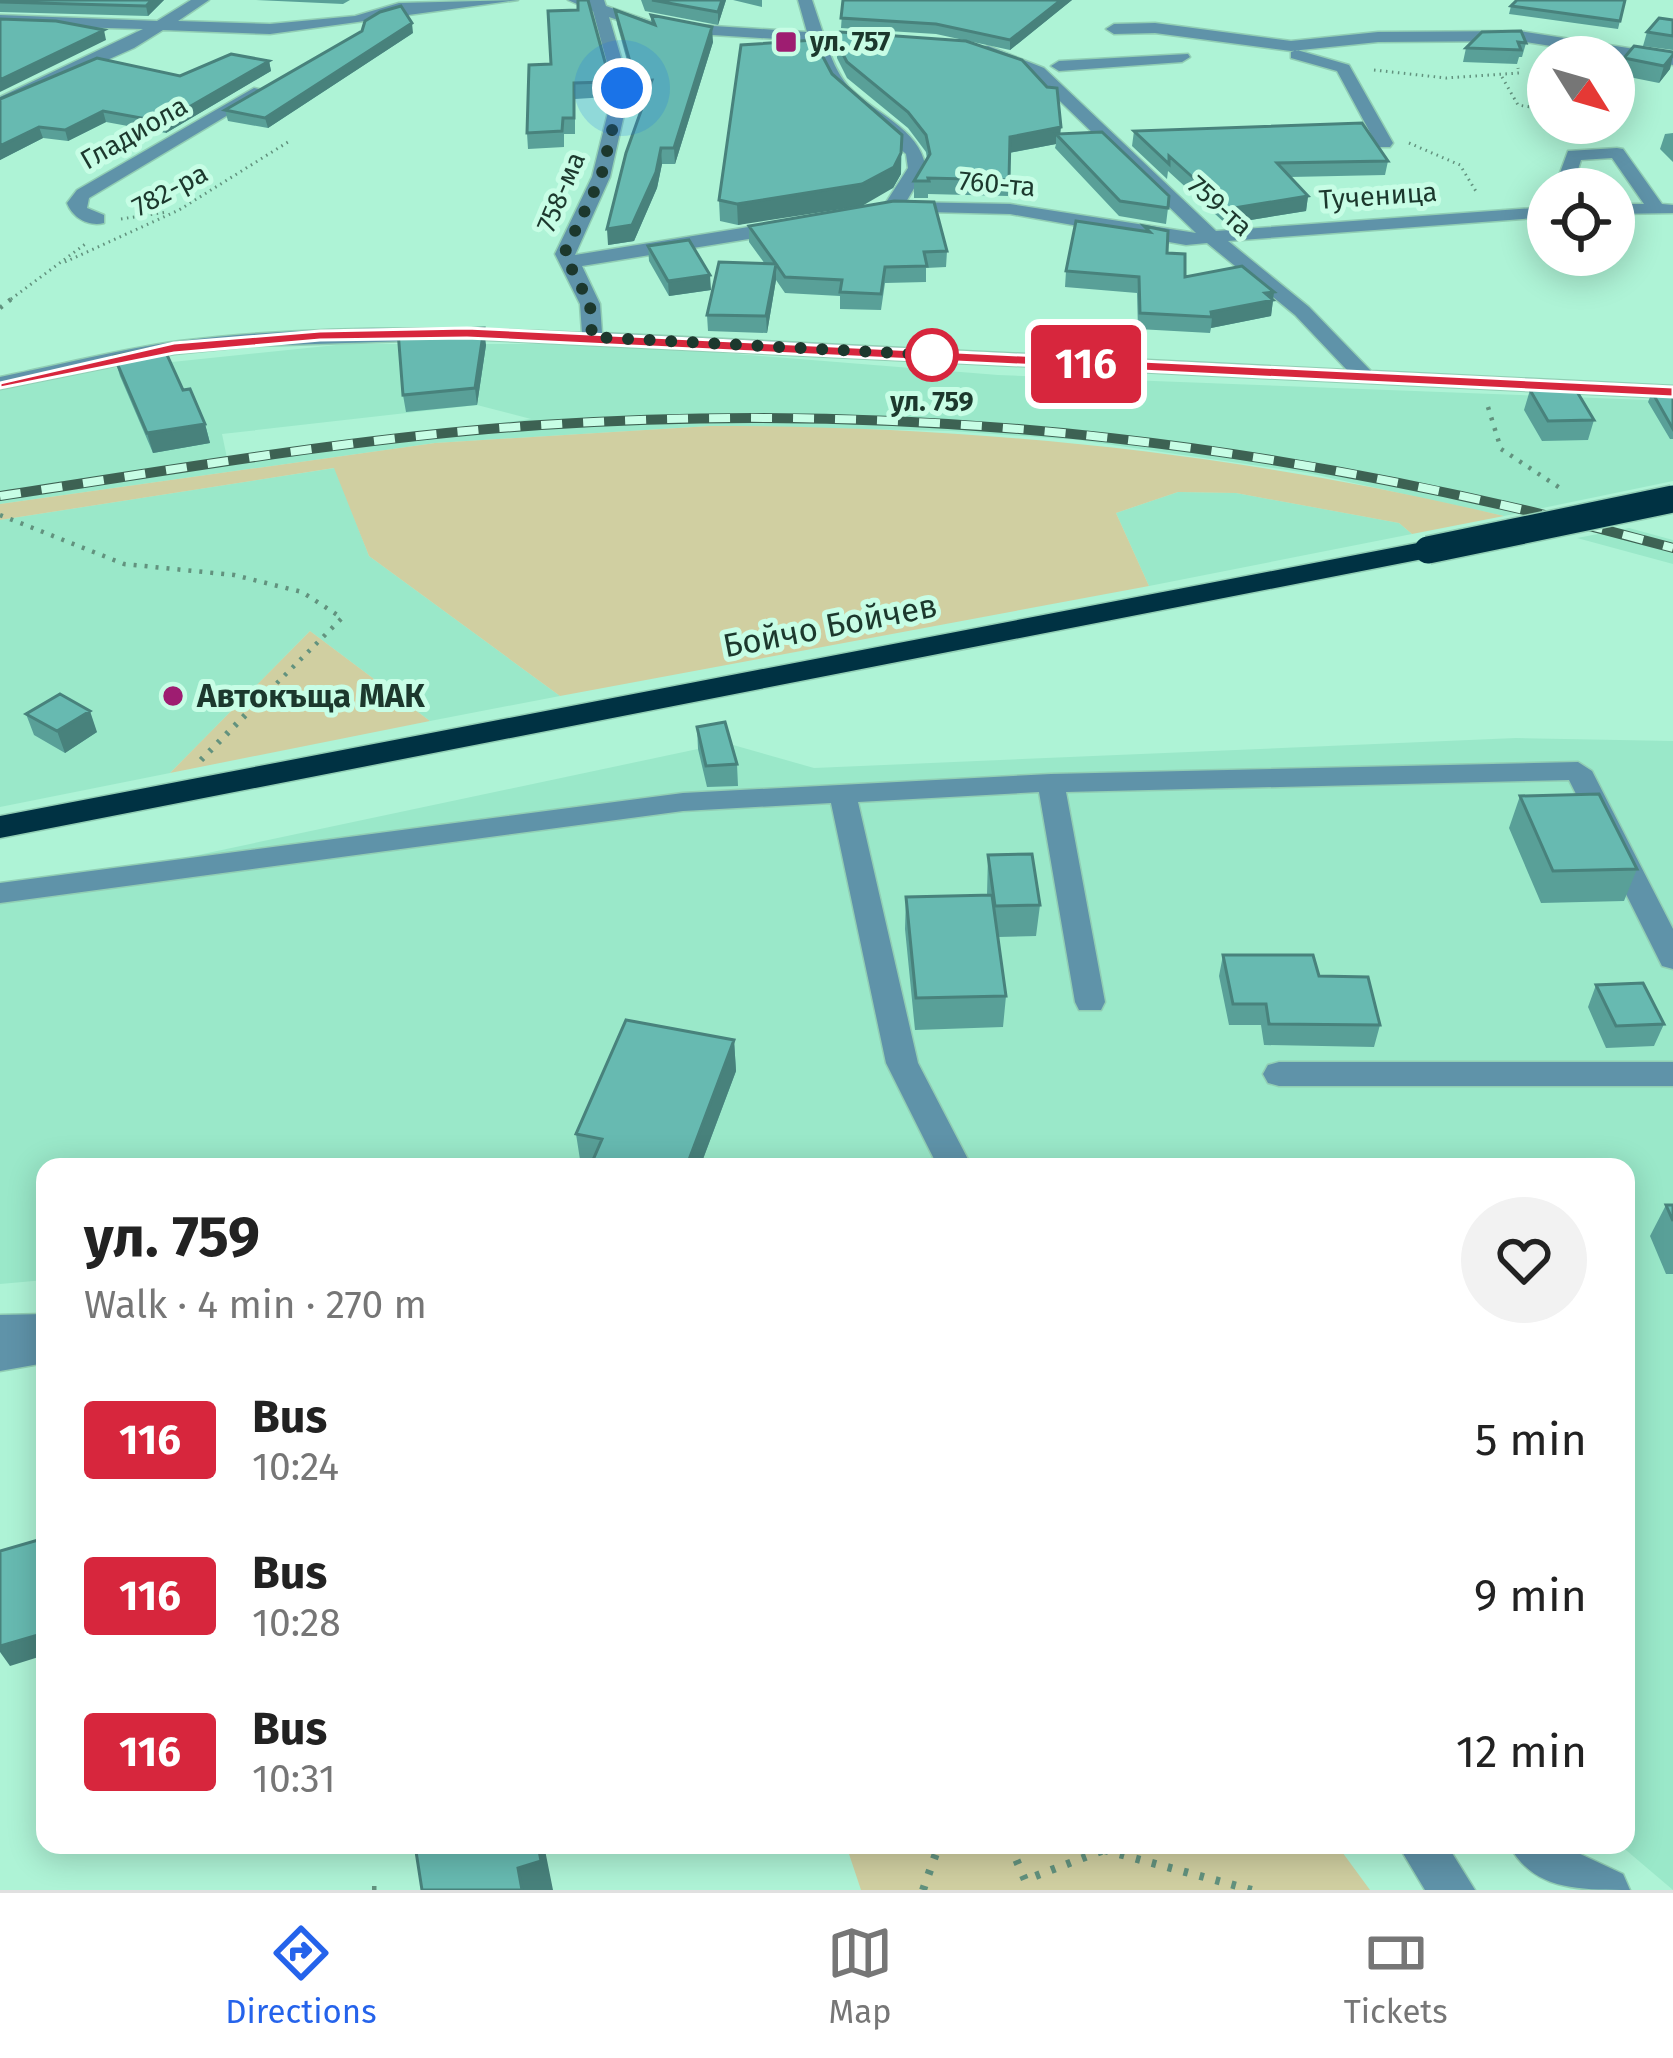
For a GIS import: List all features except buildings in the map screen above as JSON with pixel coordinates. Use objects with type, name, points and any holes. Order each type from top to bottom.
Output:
[{"type":"highway","name":"Бойчо Бойчев","points":[[0,827],[1673,499]]},
{"type":"street","points":[[0,103],[163,26],[202,0]]},
{"type":"street","points":[[0,20],[269,29],[356,20],[402,4],[511,0]]},
{"type":"street","points":[[575,0],[598,3],[650,26],[894,41]]},
{"type":"street","points":[[805,0],[830,72],[843,90],[910,143],[920,163],[914,186],[892,207]]},
{"type":"street","name":"758-ма","points":[[571,264],[564,254],[601,177],[622,88],[598,3]]},
{"type":"street","points":[[337,45],[356,34],[356,20]]},
{"type":"street","points":[[1048,69],[1095,46],[1111,21],[1306,46],[1378,37],[1519,36],[1673,60]]},
{"type":"street","points":[[1264,43],[1340,66],[1384,143]]},
{"type":"street","points":[[966,48],[1048,69],[1182,57]]},
{"type":"street","name":"759-та","points":[[1048,69],[1212,238],[1302,311],[1366,378]]},
{"type":"street","name":"Гладиола","points":[[98,219],[79,211],[76,203],[83,194],[278,80]]},
{"type":"street","points":[[1570,168],[1574,155],[1617,153],[1630,168]]},
{"type":"street","points":[[1635,174],[1664,208]]},
{"type":"street","name":"760-та","points":[[865,215],[892,207],[1010,209],[1186,239],[1212,238]]},
{"type":"street","name":"Тученица","points":[[1212,238],[1527,213]]},
{"type":"street","points":[[592,337],[590,304],[571,264],[587,257],[818,222]]},
{"type":"street","points":[[0,383],[174,348],[396,333],[592,337],[1673,392]]},
{"type":"street","points":[[0,893],[683,802],[1051,783],[1579,771],[1673,958]]},
{"type":"street","points":[[1051,783],[1090,1002]]},
{"type":"street","points":[[842,792],[902,1063],[950,1158]]},
{"type":"street","points":[[1280,1074],[1673,1073]]},
{"type":"street","points":[[0,1330],[36,1329]]},
{"type":"street","points":[[0,1355],[36,1348]]},
{"type":"street","points":[[1426,1854],[1452,1890]]},
{"type":"street","points":[[1539,1854],[1552,1868],[1607,1890]]},
{"type":"path","points":[[1340,66],[1396,75],[1502,76],[1519,73],[1519,68]]},
{"type":"path","points":[[1502,76],[1518,105],[1527,106]]},
{"type":"path","points":[[1404,140],[1460,165],[1495,214]]},
{"type":"path","name":"782-ра","points":[[64,262],[179,210],[288,142]]},
{"type":"path","points":[[98,219],[179,210]]},
{"type":"path","name":"Гладиола","points":[[0,308],[103,230],[98,219]]},
{"type":"path","points":[[1482,385],[1502,448],[1520,465],[1579,497]]},
{"type":"path","points":[[0,515],[124,564],[234,575],[302,592],[342,618],[193,768]]},
{"type":"path","points":[[923,1890],[936,1854]]},
{"type":"path","points":[[1014,1854],[1025,1880],[1086,1854]]},
{"type":"path","points":[[1126,1854],[1252,1890]]},
{"type":"shaded area","points":[[346,344],[613,344],[998,375],[1673,401],[1673,481],[1504,516],[1308,473],[1078,440],[951,431],[710,426],[435,443],[0,504],[0,390],[95,370]],"holes":[[[477,405],[531,419],[227,458],[222,434]]]},
{"type":"shaded area","points":[[710,426],[911,431],[1109,447],[1307,475],[1504,516],[1412,534],[1399,523],[1236,493],[1178,492],[1116,513],[1149,586],[560,696],[369,556],[334,468],[0,520],[0,504],[435,443]]},
{"type":"shaded area","points":[[335,468],[369,556],[560,696],[430,721],[310,631],[170,773],[0,807],[0,520]]},
{"type":"shaded area","points":[[1178,492],[1236,493],[1399,523],[1412,534],[1149,586],[1116,513]]},
{"type":"shaded area","points":[[1629,528],[1673,540],[1673,564],[1577,538]]},
{"type":"shaded area","points":[[310,631],[430,721],[170,773]]},
{"type":"shaded area","points":[[1516,738],[1673,741],[1673,1890],[1631,1854],[1635,1854],[1635,1158],[36,1158],[36,1281],[0,1284],[0,897],[726,743],[814,768]]},
{"type":"shaded area","points":[[849,1854],[1344,1854],[1370,1890],[861,1890]]},
{"type":"railway","points":[[0,496],[473,430],[686,419],[829,419],[971,425],[1253,457],[1533,512],[1673,548]]},
{"type":"bus line","name":"116","points":[[0,383],[174,348],[320,335],[467,333],[1673,392]]},
{"type":"place","name":"ул. 757","points":[[786,42]]},
{"type":"place","name":"ул. 759","points":[[932,355]]},
{"type":"place","name":"Автокъща МАК","points":[[173,696]]},
{"type":"route","points":[[622,88],[601,177],[564,254],[590,304],[592,337],[932,355]]}]
